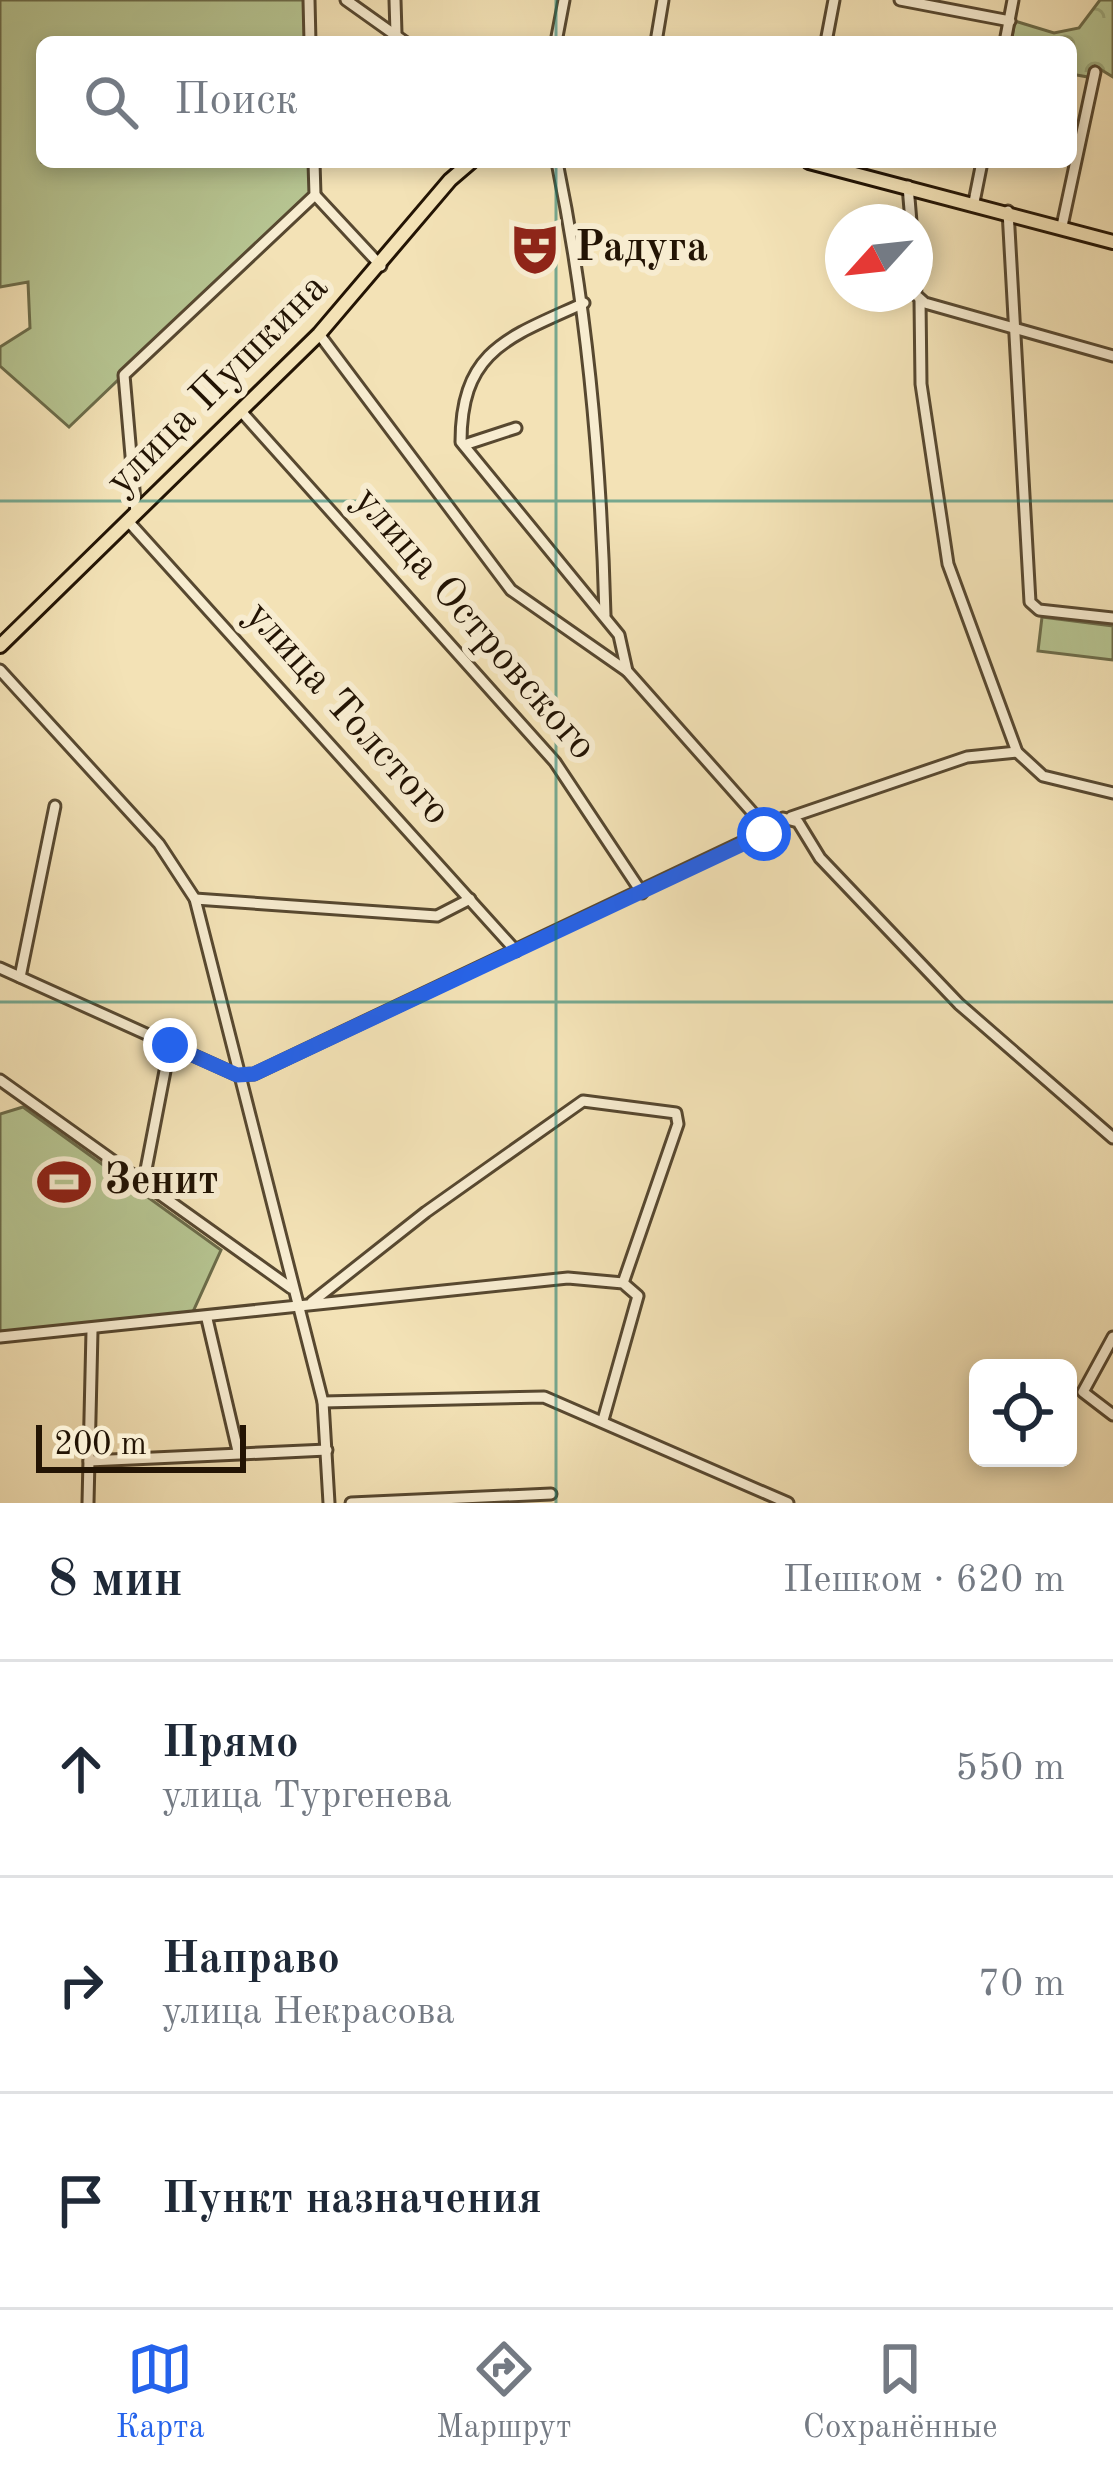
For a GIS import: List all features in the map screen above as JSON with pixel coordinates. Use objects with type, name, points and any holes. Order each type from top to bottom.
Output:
[{"type":"main road","name":"улица Пушкина","points":[[0,646],[319,334],[464,168]]},
{"type":"main road","points":[[835,168],[1113,242]]},
{"type":"street","points":[[309,0],[310,36]]},
{"type":"street","points":[[346,0],[399,36]]},
{"type":"street","points":[[395,0],[396,33]]},
{"type":"street","points":[[557,36],[564,0]]},
{"type":"street","points":[[657,36],[663,0]]},
{"type":"street","points":[[827,36],[834,0]]},
{"type":"street","points":[[900,0],[1010,21]]},
{"type":"street","points":[[1006,36],[1013,0]]},
{"type":"street","points":[[1077,156],[1095,73]]},
{"type":"street","points":[[314,168],[315,195],[381,266]]},
{"type":"street","points":[[558,168],[584,303],[601,447],[605,617]]},
{"type":"street","points":[[974,202],[981,168]]},
{"type":"street","points":[[1062,226],[1075,168]]},
{"type":"street","points":[[908,185],[910,204]]},
{"type":"street","points":[[132,517],[124,375],[315,195]]},
{"type":"street","points":[[1008,211],[1030,602],[1039,610],[1113,618]]},
{"type":"street","points":[[584,303],[488,352],[471,376],[461,412],[464,445],[619,635],[627,671]]},
{"type":"street","points":[[933,305],[1113,356]]},
{"type":"street","points":[[920,312],[921,384],[948,564],[1016,752],[1043,776],[1113,793]]},
{"type":"street","points":[[319,334],[511,590],[627,671],[766,832]]},
{"type":"street","name":"улица Островского","points":[[240,410],[555,763],[642,892]]},
{"type":"street","points":[[464,445],[516,428]]},
{"type":"street","name":"улица Толстого","points":[[132,517],[516,951]]},
{"type":"street","points":[[0,670],[159,844],[195,899],[322,1402],[329,1503]]},
{"type":"street","points":[[0,968],[237,1075],[254,1074],[791,817],[967,757],[1016,752]]},
{"type":"street","points":[[20,977],[55,806]]},
{"type":"street","points":[[791,817],[850,891],[959,1004],[1113,1138]]},
{"type":"street","points":[[195,899],[437,916],[470,899]]},
{"type":"street","points":[[143,1185],[170,1045]]},
{"type":"street","points":[[0,1080],[291,1288]]},
{"type":"street","points":[[312,1302],[426,1212],[583,1101],[676,1113],[678,1124],[623,1283]]},
{"type":"street","points":[[0,1337],[568,1278],[623,1283],[638,1296],[603,1420]]},
{"type":"street","points":[[207,1319],[238,1451]]},
{"type":"street","points":[[88,1503],[92,1331]]},
{"type":"street","points":[[1113,1337],[1083,1392],[1113,1414]]},
{"type":"street","points":[[322,1402],[544,1397],[788,1503]]},
{"type":"street","points":[[89,1462],[328,1450]]},
{"type":"street","points":[[351,1503],[551,1494]]},
{"type":"green space","points":[[0,0],[304,0],[305,36],[36,36],[36,168],[309,168],[310,196],[69,427],[0,366],[0,347],[30,328],[28,282],[0,287]]},
{"type":"green space","points":[[1100,0],[1113,0],[1113,77],[1095,66],[1088,77],[1077,75],[1077,36],[1012,36],[1015,21],[1054,33],[1079,28]]},
{"type":"green space","points":[[1042,617],[1113,626],[1113,660],[1038,651]]},
{"type":"green space","name":"Зенит","points":[[23,1107],[221,1250],[191,1316],[71,1331],[0,1331],[0,1114]]},
{"type":"place","name":"Радуга","points":[[535,249]]},
{"type":"place","name":"Зенит","points":[[64,1182]]},
{"type":"route","points":[[170,1045],[237,1075],[254,1074],[764,834]]}]
